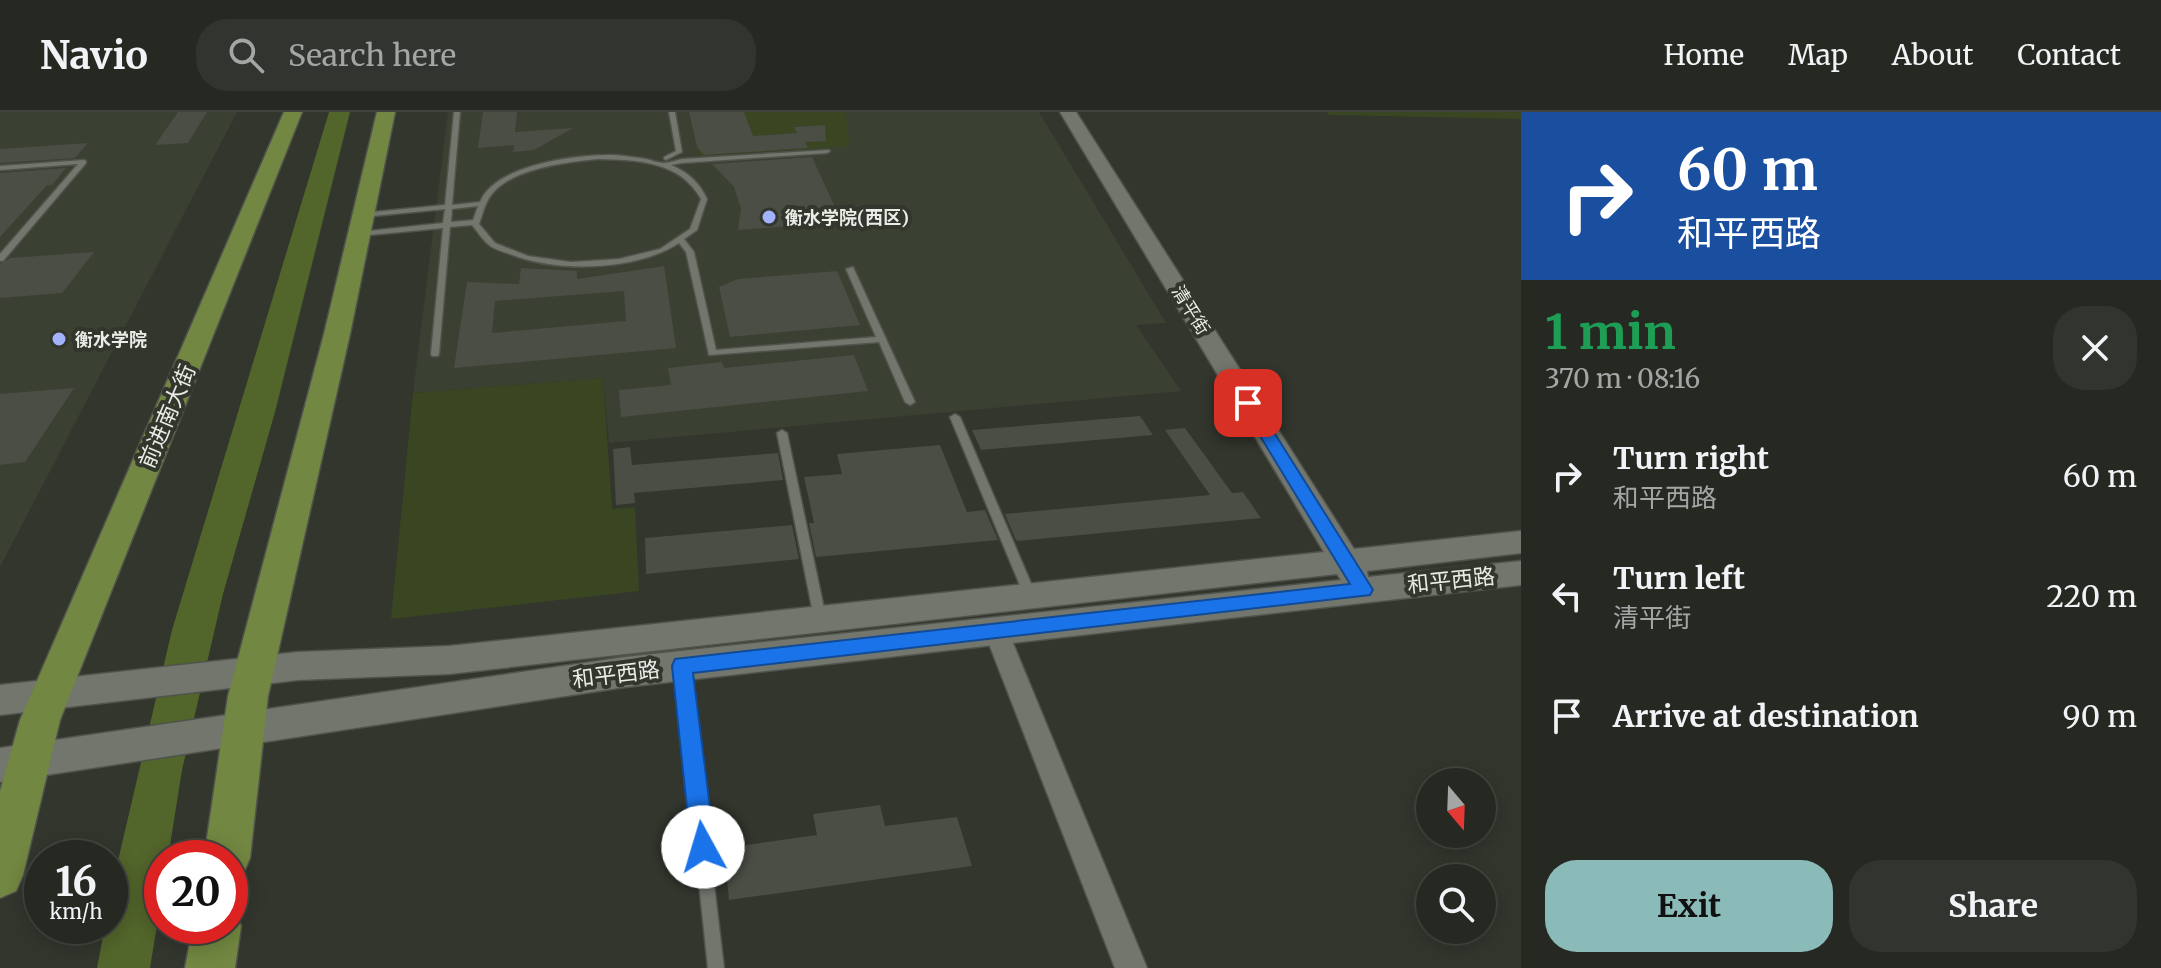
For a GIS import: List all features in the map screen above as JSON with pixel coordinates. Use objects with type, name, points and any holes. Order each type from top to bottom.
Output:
[{"type":"main road","name":"前进南大街","points":[[0,875],[15,763],[45,707],[293,112]]},
{"type":"main road","points":[[230,840],[249,700],[386,112]]},
{"type":"main road","name":"清平街","points":[[1068,112],[1364,590]]},
{"type":"main road","name":"和平西路","points":[[15,763],[195,740],[298,666],[449,660],[1521,542]]},
{"type":"main road","name":"和平西路","points":[[0,700],[45,707],[127,685],[211,676],[249,700],[435,698],[682,666],[1521,573]]},
{"type":"main road","points":[[210,968],[214,944]]},
{"type":"street","points":[[996,631],[1131,968]]},
{"type":"lane","points":[[435,354],[457,112]]},
{"type":"lane","points":[[652,162],[679,152],[672,112]]},
{"type":"lane","points":[[664,166],[682,161],[827,151]]},
{"type":"lane","points":[[598,157],[652,162],[691,180],[704,199],[698,221],[679,238],[632,258],[565,265],[532,261],[506,253],[487,241],[476,222],[480,204],[491,191],[509,179],[544,165],[598,157]]},
{"type":"lane","points":[[0,168],[84,162],[0,259]]},
{"type":"lane","points":[[361,224],[480,204]]},
{"type":"lane","points":[[361,224],[447,225],[476,222]]},
{"type":"lane","points":[[679,238],[690,252],[712,353],[882,339]]},
{"type":"lane","points":[[850,269],[910,402]]},
{"type":"lane","points":[[955,417],[1030,595]]},
{"type":"lane","points":[[782,433],[820,618]]},
{"type":"lane","points":[[682,666],[716,968]]},
{"type":"shaded area","name":"衡水学院","points":[[0,112],[237,112],[0,567]]},
{"type":"shaded area","points":[[329,112],[350,112],[275,412],[223,594],[182,770],[171,840],[144,840],[144,944],[154,944],[150,968],[97,968],[102,944],[128,944],[128,840],[123,840],[172,630]]},
{"type":"shaded area","name":"衡水学院(西区)","points":[[448,112],[1039,112],[1166,323],[1136,325],[1181,391],[609,443],[603,378],[413,393]]},
{"type":"shaded area","points":[[744,112],[845,112],[850,146],[699,156],[698,149],[826,140],[823,125],[795,127],[798,133],[722,138]]},
{"type":"shaded area","points":[[1326,112],[1521,112],[1521,119],[1330,115]]},
{"type":"shaded area","points":[[603,378],[612,509],[635,507],[639,591],[391,619],[413,393]]},
{"type":"building","points":[[178,112],[207,112],[188,143],[155,145]]},
{"type":"building","points":[[483,112],[517,112],[515,132],[573,128],[534,150],[513,152],[514,145],[478,148]]},
{"type":"building","points":[[689,112],[744,112],[753,136],[797,133],[794,127],[825,125],[826,141],[805,142],[808,148],[704,155],[697,147]]},
{"type":"building","points":[[88,143],[75,158],[0,163],[0,149]]},
{"type":"building","points":[[812,157],[842,222],[738,230],[741,209],[734,187],[712,164]]},
{"type":"building","points":[[66,168],[52,185],[47,185],[0,237],[0,173]]},
{"type":"building","points":[[94,252],[62,293],[0,298],[0,264],[10,258]]},
{"type":"building","points":[[664,266],[676,348],[454,368],[467,282],[519,284],[521,268],[577,271],[577,279]],"holes":[[[624,291],[626,321],[492,333],[495,301]]]},
{"type":"building","points":[[837,271],[860,325],[730,337],[719,287],[738,279]]},
{"type":"building","points":[[854,355],[868,391],[621,417],[619,390],[671,385],[668,368],[722,362],[724,368]]},
{"type":"building","points":[[74,388],[25,462],[0,465],[0,394]]},
{"type":"building","points":[[1140,416],[1153,435],[981,450],[972,430]]},
{"type":"building","points":[[1185,428],[1232,493],[1243,492],[1261,518],[1017,541],[1015,538],[1005,514],[1210,495],[1165,430]]},
{"type":"building","points":[[940,445],[967,512],[985,510],[998,540],[816,557],[809,523],[814,523],[804,477],[842,474],[837,454]]},
{"type":"building","points":[[630,447],[632,465],[778,453],[783,480],[634,493],[635,503],[616,505],[613,449]]},
{"type":"building","points":[[792,525],[799,559],[646,574],[645,538]]},
{"type":"building","points":[[880,805],[885,826],[957,817],[972,866],[729,900],[724,848],[817,835],[813,814]]},
{"type":"place","name":"衡水学院(西区)","points":[[769,217]]},
{"type":"place","name":"衡水学院","points":[[59,339]]},
{"type":"route","points":[[703,847],[682,666],[1364,590],[1248,403]]}]
